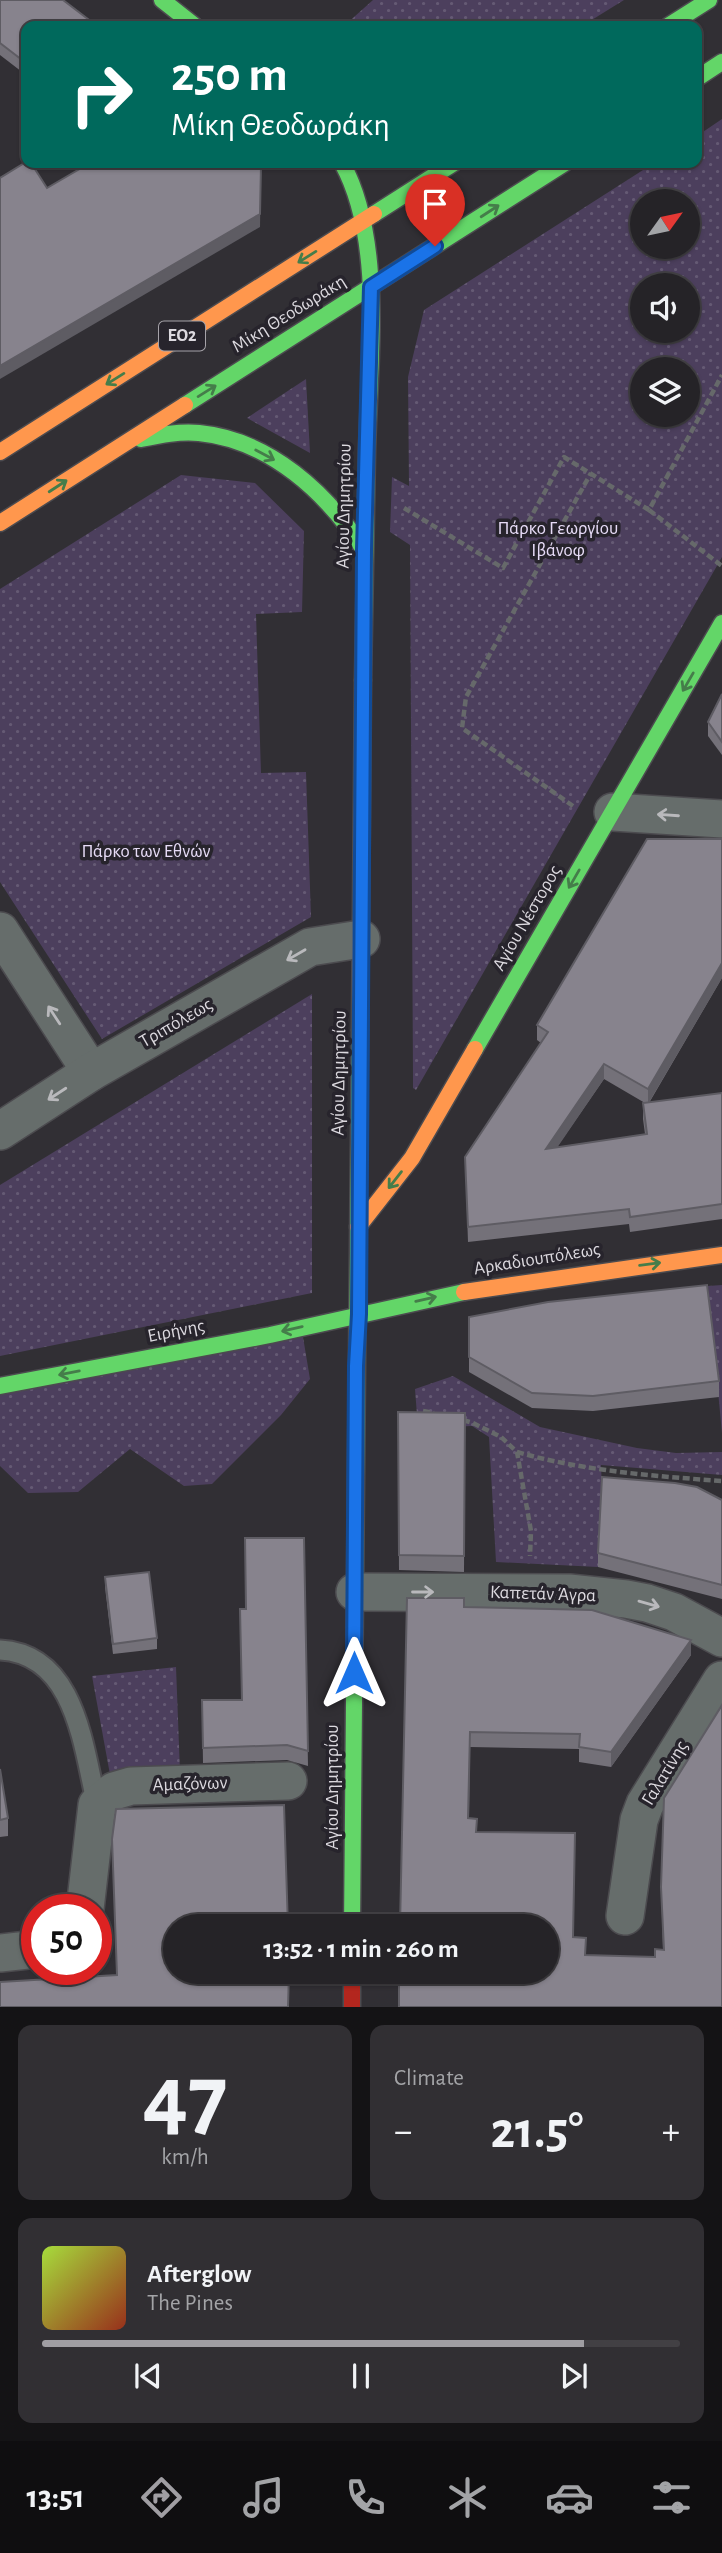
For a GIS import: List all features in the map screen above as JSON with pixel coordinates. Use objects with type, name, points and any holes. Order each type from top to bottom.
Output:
[{"type":"main road","points":[[162,0],[189,21]]},
{"type":"main road","points":[[676,21],[709,0]]},
{"type":"main road","points":[[702,75],[722,62]]},
{"type":"main road","name":"Αγίου Δημητρίου","points":[[345,168],[353,183],[365,220],[371,287],[364,550],[352,1914]]},
{"type":"main road","name":"Μίκη Θεοδωράκη","points":[[0,452],[446,168]]},
{"type":"main road","name":"Μίκη Θεοδωράκη","points":[[0,523],[557,168]]},
{"type":"main road","points":[[129,441],[174,433],[200,433],[221,437],[256,450],[289,470],[320,496],[352,530],[364,550]]},
{"type":"main road","name":"Αγίου Νέστορος","points":[[450,1093],[722,623]]},
{"type":"main road","points":[[358,1227],[412,1158]]},
{"type":"main road","name":"Αρκαδιουπόλεως","points":[[359,1314],[448,1294],[575,1273],[722,1255]]},
{"type":"main road","name":"Ειρήνης","points":[[0,1386],[270,1335],[359,1314]]},
{"type":"main road","points":[[352,1984],[352,2007]]},
{"type":"street","points":[[608,820],[722,819]]},
{"type":"street","points":[[0,931],[91,1072]]},
{"type":"street","name":"Τριπόλεως","points":[[0,1131],[91,1072],[310,947],[361,939]]},
{"type":"street","name":"Καπετάν Άγρα","points":[[355,1592],[569,1593],[647,1603],[674,1612],[722,1638]]},
{"type":"street","name":"Γαλατίνης","points":[[625,1916],[639,1820],[645,1804],[722,1680]]},
{"type":"street","name":"Αμαζόνων","points":[[97,1805],[114,1791],[131,1786],[288,1781]]},
{"type":"street","points":[[87,1894],[97,1805]]},
{"type":"street","points":[[0,1953],[21,1951]]},
{"type":"lane","points":[[412,1158],[438,1149],[454,1119],[450,1093]]},
{"type":"lane","points":[[0,1650],[39,1660],[57,1679],[76,1715],[97,1805]]},
{"type":"path","points":[[649,510],[722,375]]},
{"type":"path","points":[[365,484],[503,568],[564,457],[649,510],[722,566]]},
{"type":"path","points":[[590,473],[466,697],[462,727],[608,820]]},
{"type":"path","points":[[423,1411],[435,1414]]},
{"type":"path","points":[[461,1420],[474,1423],[501,1437],[517,1452],[555,1463],[614,1472],[722,1481]]},
{"type":"path","points":[[517,1452],[531,1531],[529,1592]]},
{"type":"green space","points":[[373,0],[624,0],[590,21],[350,21]]},
{"type":"green space","name":"Πάρκο Γεωργίου Ιβάνοφ","points":[[722,119],[722,557],[416,1090],[413,1088],[410,545],[390,532],[392,477],[409,486],[408,377],[424,310],[646,168],[702,168],[702,133]]},
{"type":"green space","points":[[306,379],[310,453],[247,418]]},
{"type":"green space","name":"Πάρκο των Εθνών","points":[[181,475],[255,483],[304,531],[302,612],[256,614],[261,773],[306,772],[311,917],[102,1039],[0,882],[0,589]]},
{"type":"green space","points":[[312,994],[312,1293],[0,1356],[0,1185]]},
{"type":"green space","points":[[722,1285],[722,1433],[708,1286]]},
{"type":"green space","points":[[303,1337],[310,1379],[281,1415],[212,1484],[184,1486],[130,1449],[78,1492],[28,1493],[0,1466],[0,1391]]},
{"type":"green space","points":[[453,1376],[540,1427],[637,1448],[676,1453],[722,1452],[722,1475],[601,1465],[598,1567],[496,1562],[489,1437],[472,1426],[418,1428],[415,1389]]},
{"type":"green space","points":[[176,1667],[180,1772],[111,1780],[92,1676]]},
{"type":"building","points":[[0,0],[63,0],[90,21],[21,21],[21,59],[0,43]]},
{"type":"building","points":[[21,165],[21,168],[34,168],[47,188],[81,168],[261,168],[260,214],[0,366],[0,178]]},
{"type":"building","points":[[722,694],[722,742],[708,722]]},
{"type":"building","points":[[647,839],[722,839],[722,963],[648,1089],[604,1064],[546,1149],[647,1134],[643,1103],[722,1093],[722,1204],[630,1217],[629,1209],[468,1227],[465,1157],[548,1032],[537,1025]]},
{"type":"building","points":[[707,1285],[719,1381],[593,1396],[532,1393],[469,1357],[469,1317],[548,1302]]},
{"type":"building","points":[[398,1412],[465,1413],[464,1556],[399,1555]]},
{"type":"building","points":[[602,1477],[697,1487],[722,1500],[722,1585],[598,1553]]},
{"type":"building","points":[[245,1538],[304,1538],[308,1751],[287,1745],[203,1748],[202,1700],[242,1700],[240,1609],[246,1609]]},
{"type":"building","points":[[149,1572],[157,1638],[113,1644],[105,1577]]},
{"type":"building","points":[[407,1598],[464,1598],[464,1607],[592,1610],[691,1640],[611,1752],[579,1747],[580,1734],[470,1732],[468,1818],[477,1819],[476,1832],[575,1833],[573,1937],[586,1938],[585,1955],[655,1957],[655,1949],[664,1950],[661,1887],[664,1798],[722,1705],[722,2007],[399,2007],[399,1984],[559,1984],[559,1914],[400,1914]]},
{"type":"building","points":[[0,1769],[8,1818],[0,1820]]},
{"type":"building","points":[[284,1805],[288,1914],[163,1914],[163,1984],[289,1984],[288,2007],[0,2007],[0,1982],[21,1981],[21,1985],[112,1985],[112,1975],[117,1975],[112,1839],[116,1809]]},
{"type":"traffic: fast","points":[[162,0],[189,21]]},
{"type":"traffic: fast","points":[[676,21],[709,0]]},
{"type":"traffic: fast","points":[[702,75],[722,62]]},
{"type":"traffic: fast","points":[[344,168],[356,194],[364,229],[371,303],[363,680]]},
{"type":"traffic: fast","points":[[374,214],[446,168]]},
{"type":"traffic: fast","points":[[185,405],[557,168]]},
{"type":"traffic: fast","points":[[141,439],[199,433],[250,446],[273,458],[314,490],[333,509],[364,550]]},
{"type":"traffic: fast","points":[[475,1049],[722,623]]},
{"type":"traffic: fast","points":[[352,1914],[360,1030]]},
{"type":"traffic: fast","points":[[0,1386],[270,1335],[464,1292]]},
{"type":"traffic: slow","points":[[0,452],[374,214]]},
{"type":"traffic: slow","points":[[0,523],[185,405]]},
{"type":"traffic: slow","points":[[360,1030],[363,680]]},
{"type":"traffic: slow","points":[[358,1227],[412,1158],[475,1049]]},
{"type":"traffic: slow","points":[[464,1292],[722,1255]]},
{"type":"traffic: jam","points":[[352,1984],[352,2007]]},
{"type":"route","points":[[354,1673],[367,356],[371,287],[435,246]]}]
